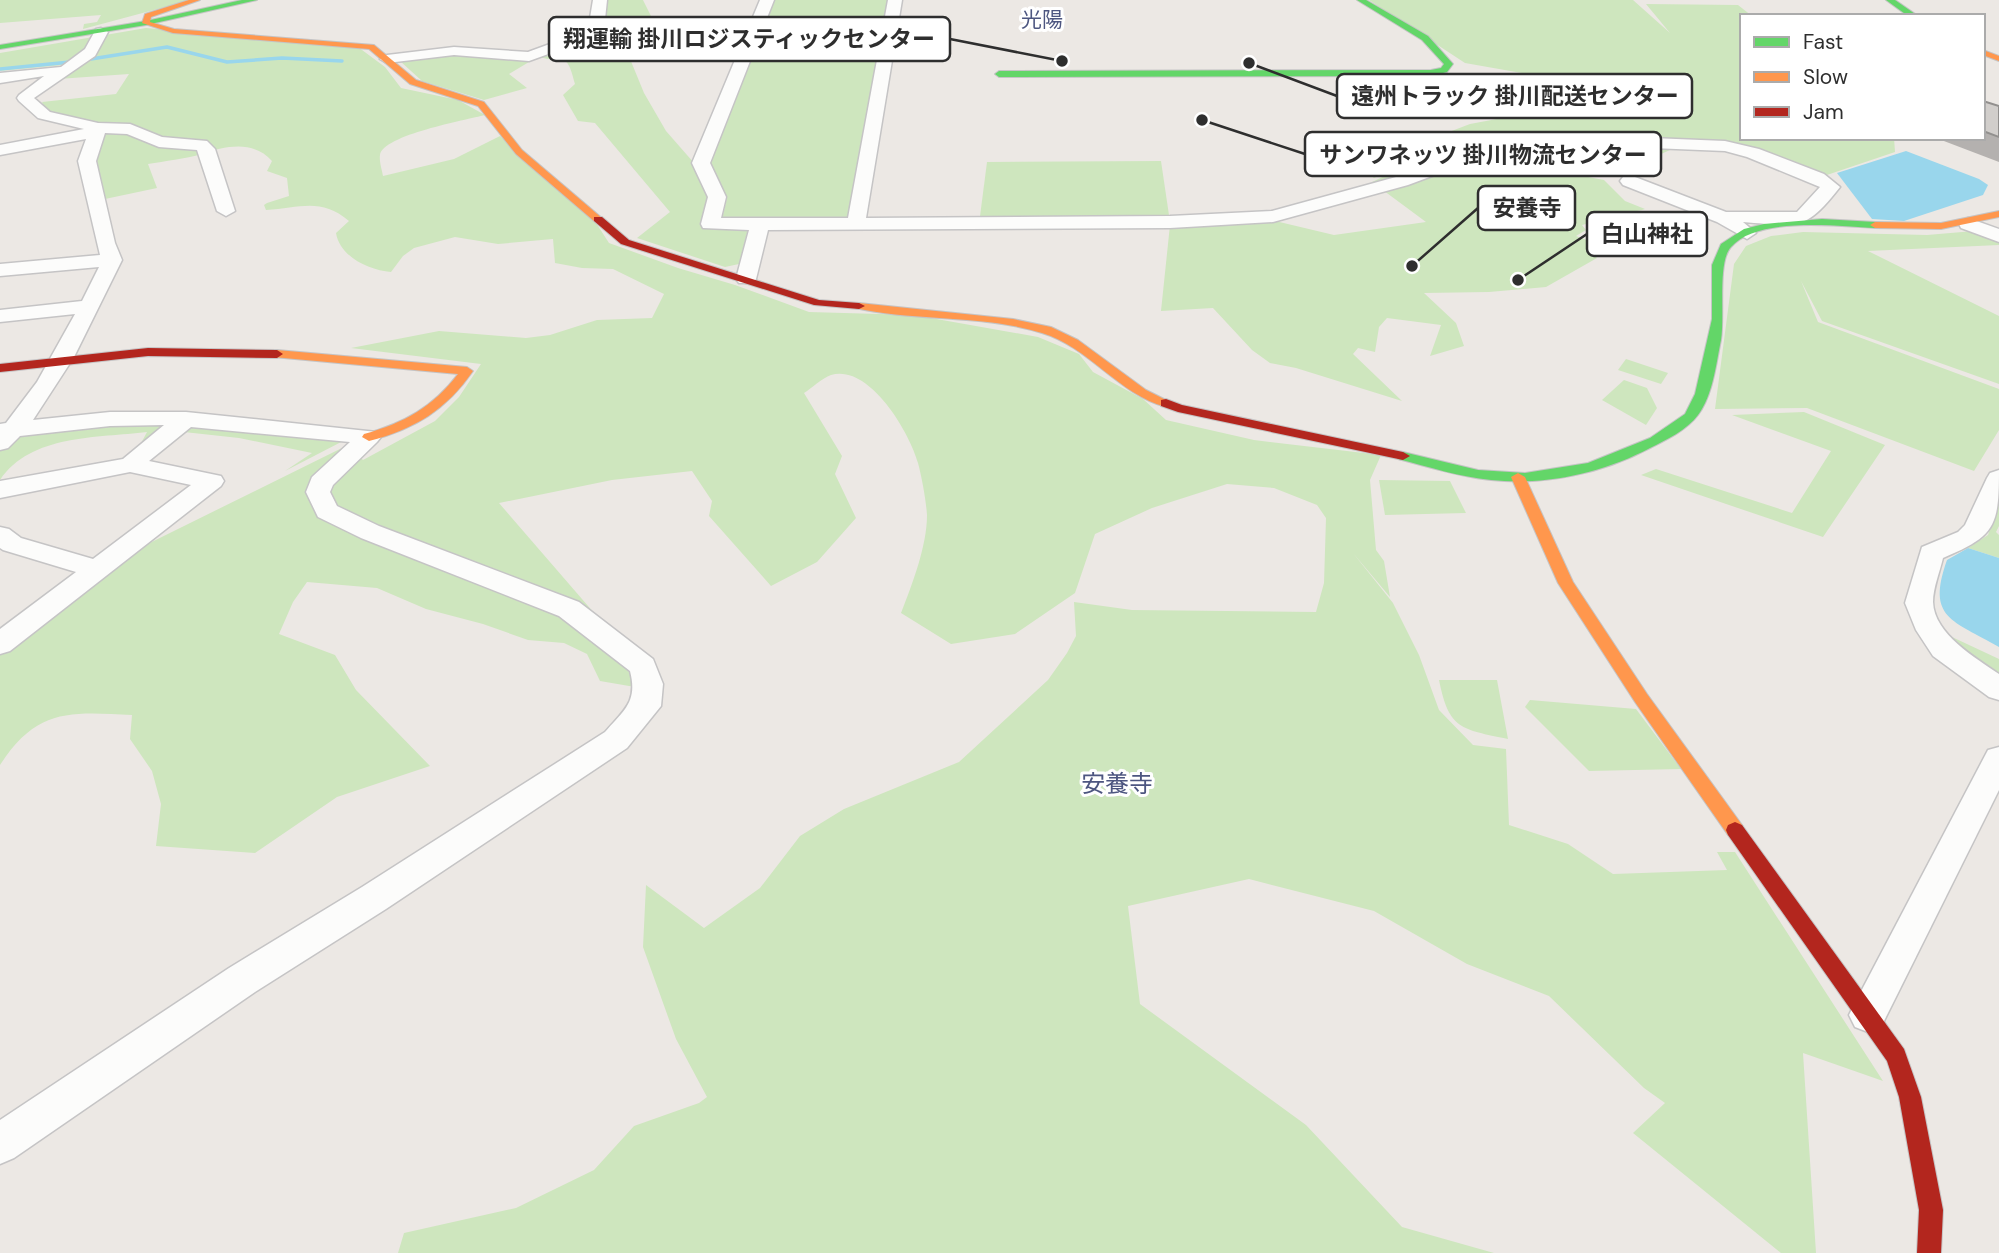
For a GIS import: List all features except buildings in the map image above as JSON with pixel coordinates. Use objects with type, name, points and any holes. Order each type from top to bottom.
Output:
[{"type":"street","points":[[146,23],[148,16],[196,0]]},
{"type":"street","points":[[0,47],[102,32],[253,0]]},
{"type":"street","points":[[387,59],[454,51],[534,56],[593,33],[597,29],[600,0]]},
{"type":"street","points":[[767,0],[701,163],[717,197],[709,224],[1170,222],[1273,216],[1402,181],[1496,146],[1525,140],[1554,139],[1725,146],[1753,153],[1808,174],[1831,187],[1804,215],[1791,218],[1737,215],[1724,218]]},
{"type":"street","points":[[856,223],[895,0]]},
{"type":"street","points":[[999,74],[1431,73],[1444,70],[1450,64],[1425,38],[1361,0]]},
{"type":"street","points":[[1890,0],[1911,14]]},
{"type":"street","points":[[146,23],[173,31],[363,45],[387,59],[420,85],[481,104],[519,152],[619,240],[668,258],[746,279],[818,303],[883,308],[1047,330],[1074,343],[1142,393],[1178,408],[1499,477],[1518,478],[1577,470],[1627,454],[1666,435],[1694,412],[1718,318],[1716,269],[1721,251],[1734,238],[1771,227],[1933,227],[1969,224],[1999,214]]},
{"type":"street","points":[[98,130],[44,115],[25,98],[35,87],[76,64],[100,42],[102,32]]},
{"type":"street","points":[[0,78],[66,68]]},
{"type":"street","points":[[0,150],[98,130],[130,129],[159,142],[201,145],[207,149],[226,211]]},
{"type":"street","points":[[5,435],[60,361],[112,260],[105,243],[87,161],[98,130]]},
{"type":"street","points":[[1629,181],[1724,218],[1747,233]]},
{"type":"street","points":[[746,279],[760,223]]},
{"type":"street","points":[[1969,224],[1999,236]]},
{"type":"street","points":[[0,270],[112,260]]},
{"type":"street","points":[[0,316],[90,306]]},
{"type":"street","points":[[0,368],[194,351],[348,358],[467,372],[433,412],[417,423],[369,437],[186,419],[143,418],[75,422],[5,435]]},
{"type":"street","points":[[130,465],[186,419]]},
{"type":"street","points":[[0,1144],[242,980],[607,747],[646,706],[648,684],[643,666],[569,609],[370,532],[327,510],[318,492],[321,482],[369,437]]},
{"type":"street","points":[[0,490],[5,486],[130,465],[212,481],[0,645]]},
{"type":"street","points":[[1518,478],[1566,583],[1641,698],[1896,1056],[1910,1097],[1931,1210],[1929,1253]]},
{"type":"street","points":[[1999,478],[1984,507],[1977,529],[1966,538],[1931,553],[1919,603],[1930,630],[1943,649],[1999,689]]},
{"type":"street","points":[[4,543],[97,569]]},
{"type":"street","points":[[1868,1015],[1999,759]]},
{"type":"green space","points":[[0,0],[191,0],[83,29],[84,24],[97,22],[101,15],[0,23]]},
{"type":"green space","points":[[602,0],[643,0],[658,30],[628,54],[644,93],[666,131],[694,163],[709,199],[702,228],[748,229],[739,264],[725,267],[637,238],[670,212],[595,123],[578,121],[563,95],[575,84],[569,65],[562,60],[537,56],[586,38]]},
{"type":"green space","points":[[774,0],[889,0],[851,217],[722,219],[727,198],[706,160]]},
{"type":"green space","points":[[1369,0],[1633,0],[1670,33],[1646,4],[1738,5],[1749,14],[1740,14],[1740,140],[1894,140],[1895,152],[1818,178],[1739,147],[1670,150],[1648,160],[1581,159],[1583,176],[1604,180],[1625,201],[1645,209],[1614,212],[1611,218],[1582,225],[1586,230],[1576,236],[1600,245],[1588,250],[1597,258],[1546,287],[1489,292],[1424,293],[1456,323],[1464,346],[1430,356],[1441,325],[1387,318],[1379,327],[1375,352],[1358,348],[1353,354],[1402,401],[1296,368],[1270,363],[1252,350],[1213,308],[1161,311],[1170,225],[1271,220],[1334,235],[1426,222],[1372,182],[1429,155],[1374,178],[1369,174],[1428,140],[1470,124],[1544,110],[1544,77],[1465,63]]},
{"type":"green space","points":[[146,28],[358,47],[385,67],[401,88],[458,100],[485,115],[426,129],[395,141],[380,155],[383,176],[454,159],[500,136],[589,212],[609,243],[678,268],[809,312],[914,315],[1038,337],[1079,354],[1093,372],[1143,399],[1166,420],[1254,440],[1381,455],[1370,480],[1376,550],[1384,561],[1390,597],[1353,553],[1393,603],[1419,655],[1439,710],[1473,745],[1506,749],[1509,825],[1568,844],[1613,874],[1727,870],[1717,852],[1735,852],[1883,1081],[1803,1053],[1816,1253],[1781,1253],[1633,1133],[1665,1103],[1644,1088],[1549,996],[1467,964],[1374,911],[1249,879],[1128,906],[1140,1004],[1306,1125],[1402,1227],[1494,1253],[398,1253],[404,1233],[516,1208],[594,1170],[634,1126],[699,1103],[707,1097],[676,1039],[643,947],[646,885],[704,928],[760,888],[800,836],[844,809],[959,762],[1048,680],[1076,636],[1074,602],[1132,610],[1316,612],[1324,583],[1326,518],[1317,505],[1274,488],[1227,484],[1152,508],[1095,534],[1075,593],[1015,634],[951,644],[901,613],[918,565],[927,515],[918,463],[906,434],[897,418],[873,390],[845,374],[831,375],[804,393],[842,456],[835,474],[856,518],[817,562],[771,586],[709,516],[712,501],[692,471],[612,480],[499,503],[614,636],[635,687],[600,681],[587,654],[564,643],[528,640],[483,624],[426,609],[377,588],[307,582],[293,602],[279,634],[335,655],[356,690],[430,766],[337,797],[255,853],[156,846],[161,804],[152,771],[130,739],[132,715],[73,714],[42,723],[14,746],[0,765],[0,648],[97,569],[348,445],[363,460],[435,421],[459,397],[481,364],[351,348],[439,331],[526,338],[550,335],[597,320],[652,318],[664,294],[613,269],[582,268],[555,263],[553,239],[498,244],[455,237],[414,248],[403,256],[391,272],[365,265],[343,249],[336,233],[349,221],[339,214],[319,206],[266,210],[264,205],[267,203],[289,196],[287,178],[267,171],[272,161],[265,154],[248,147],[230,147],[148,164],[157,188],[105,199],[94,159],[97,131],[49,116],[42,102],[116,94],[129,74],[58,79],[84,63],[0,71],[0,53]]},
{"type":"green space","points":[[451,53],[529,62],[509,74],[527,88],[484,100],[422,81],[400,61]]},
{"type":"green space","points":[[1161,161],[1170,222],[979,224],[987,162]]},
{"type":"green space","points":[[1974,231],[1999,240],[1999,245],[1868,251],[1999,316],[1999,384],[1822,321],[1801,281],[1818,322],[1999,389],[1999,430],[1974,471],[1807,408],[1715,409],[1734,264],[1746,246],[1771,236],[1803,232],[1927,235]]},
{"type":"green space","points":[[1626,359],[1668,373],[1661,384],[1618,370]]},
{"type":"green space","points":[[1624,380],[1647,388],[1657,408],[1646,425],[1602,400]]},
{"type":"green space","points":[[1804,412],[1885,445],[1823,537],[1641,475],[1656,469],[1792,513],[1831,451],[1732,415]]},
{"type":"green space","points":[[166,424],[138,449],[147,432],[87,438],[47,446],[13,465],[0,480],[0,451],[17,438],[72,428]]},
{"type":"green space","points":[[220,427],[345,440],[285,471],[312,453],[239,438],[184,432],[190,428]]},
{"type":"green space","points":[[1379,480],[1450,481],[1466,513],[1385,515]]},
{"type":"green space","points":[[1999,501],[1999,526],[1996,532],[1999,535],[1999,558],[1968,548],[1988,535]]},
{"type":"green space","points":[[1952,637],[1999,659],[1999,683],[1943,641]]},
{"type":"green space","points":[[1439,680],[1497,680],[1508,739],[1479,733],[1460,724],[1447,709]]},
{"type":"green space","points":[[1530,700],[1636,709],[1681,769],[1589,771],[1525,707]]},
{"type":"water","points":[[1906,151],[1988,185],[1983,195],[1904,221],[1872,219],[1837,173]]},
{"type":"water","points":[[1968,548],[1999,558],[1999,647],[1957,623],[1948,616],[1942,606],[1941,580],[1947,560]]},
{"type":"waterway","points":[[91,59],[167,47],[227,62],[282,58],[342,61]]},
{"type":"waterway","points":[[0,69],[70,62]]},
{"type":"traffic: fast","points":[[0,47],[146,23],[253,0]]},
{"type":"traffic: fast","points":[[999,74],[1431,73],[1444,70],[1449,64],[1425,38],[1361,0]]},
{"type":"traffic: fast","points":[[1890,0],[1911,14]]},
{"type":"traffic: fast","points":[[1403,456],[1478,474],[1525,477],[1592,467],[1655,441],[1692,415],[1702,394],[1717,328],[1718,265],[1720,255],[1733,239],[1747,232],[1783,224],[1822,222],[1875,225]]},
{"type":"traffic: slow","points":[[196,0],[148,16],[146,23],[173,31],[371,47],[413,82],[481,104],[519,152],[598,219]]},
{"type":"traffic: slow","points":[[1985,53],[1999,59]]},
{"type":"traffic: slow","points":[[1875,225],[1941,226],[1999,214]]},
{"type":"traffic: slow","points":[[859,306],[1013,323],[1047,330],[1074,343],[1142,393],[1166,403]]},
{"type":"traffic: slow","points":[[277,354],[467,371],[457,385],[425,414],[400,427],[369,437]]},
{"type":"traffic: slow","points":[[1518,477],[1566,583],[1641,698],[1735,830]]},
{"type":"traffic: jam","points":[[598,219],[625,242],[818,303],[859,306]]},
{"type":"traffic: jam","points":[[0,368],[148,352],[277,354]]},
{"type":"traffic: jam","points":[[1166,403],[1178,408],[1403,456]]},
{"type":"traffic: jam","points":[[1735,830],[1896,1056],[1910,1097],[1931,1210],[1929,1253]]},
{"type":"place","name":"翔運輸 掛川ロジスティックセンター","points":[[1062,61]]},
{"type":"place","name":"遠州トラック 掛川配送センター","points":[[1249,63]]},
{"type":"place","name":"サンワネッツ 掛川物流センター","points":[[1202,120]]},
{"type":"place","name":"安養寺","points":[[1412,266]]},
{"type":"place","name":"白山神社","points":[[1518,280]]},
{"type":"district","name":"光陽","points":[[1042,20]]},
{"type":"district","name":"安養寺","points":[[1117,784]]}]
